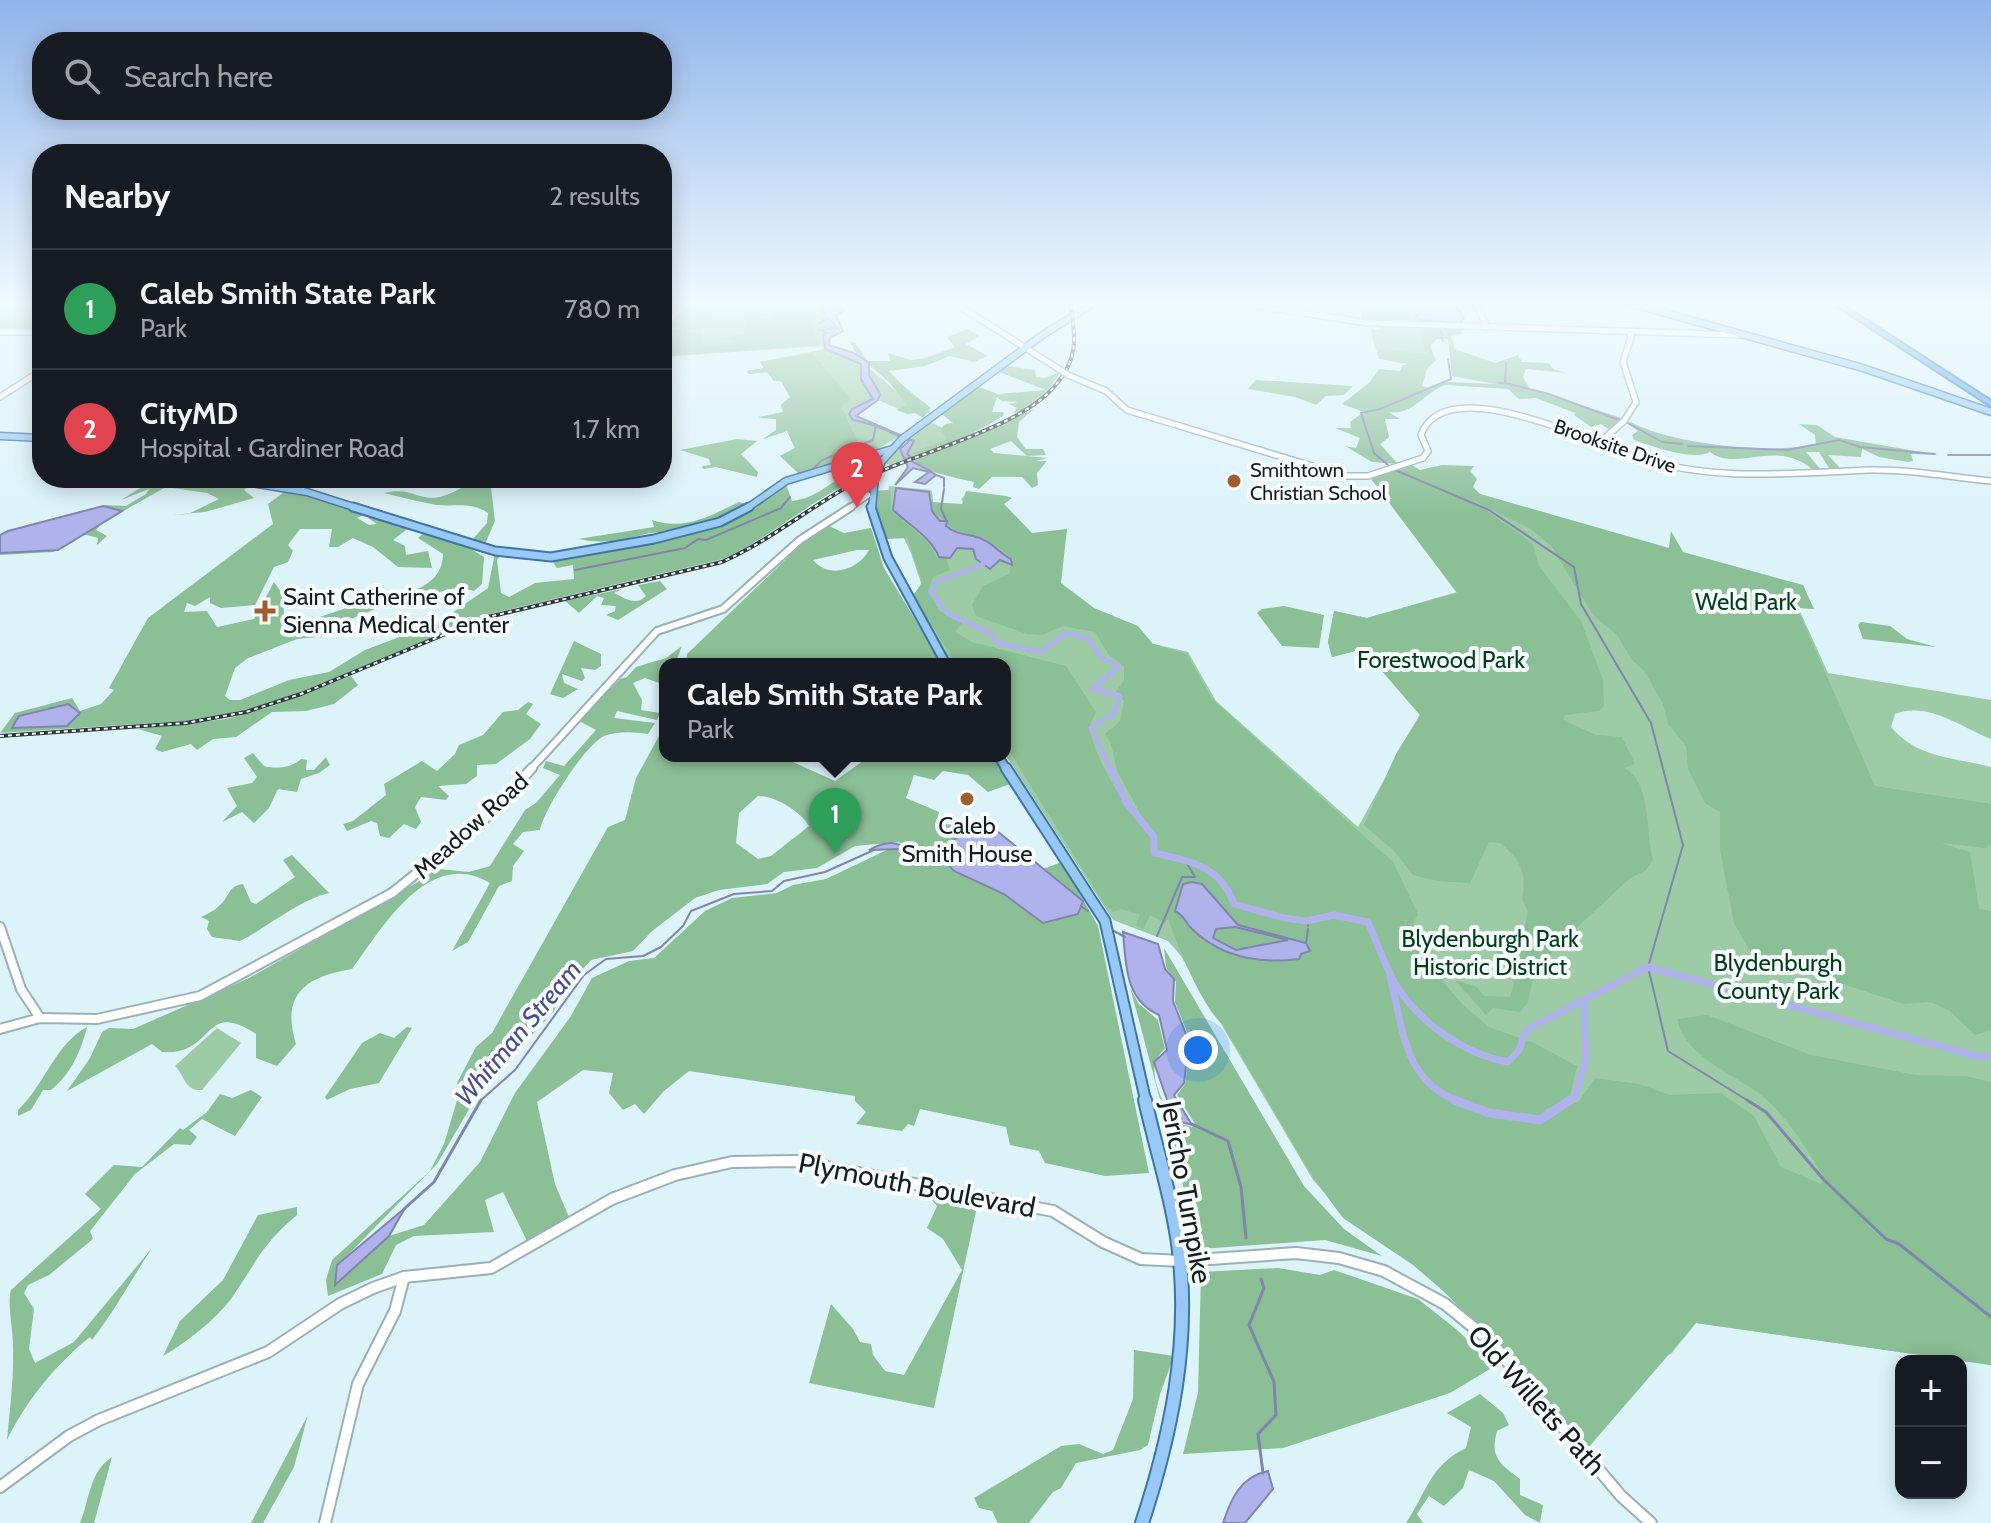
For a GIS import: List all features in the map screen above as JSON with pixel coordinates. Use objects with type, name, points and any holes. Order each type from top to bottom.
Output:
[{"type":"highway","points":[[1944,373],[1991,402]]},
{"type":"highway","points":[[1946,373],[1991,402]]},
{"type":"highway","points":[[1970,390],[1984,401],[1977,407]]},
{"type":"main road","points":[[826,469],[886,451],[992,373]]},
{"type":"main road","name":"Brooksite Drive","points":[[1065,373],[1106,391],[1127,410],[1331,473],[1368,476],[1423,458],[1428,451],[1421,435],[1425,424],[1458,408],[1532,417],[1659,464],[1721,475],[1778,477],[1873,470],[1991,481]]},
{"type":"main road","points":[[1599,443],[1624,421],[1636,402],[1625,373]]},
{"type":"main road","points":[[1878,373],[1991,412]]},
{"type":"main road","points":[[0,397],[32,376]]},
{"type":"main road","points":[[0,436],[32,438]]},
{"type":"main road","points":[[285,488],[420,524],[495,551],[551,557],[654,539],[720,522],[741,512],[777,486],[886,451]]},
{"type":"main road","points":[[886,451],[868,495],[893,573],[943,658]]},
{"type":"main road","points":[[872,455],[879,456],[882,461]]},
{"type":"main road","name":"Meadow Road","points":[[0,1029],[40,1018],[97,1019],[200,996],[392,893],[487,817],[657,631],[723,609],[800,540],[868,495]]},
{"type":"main road","name":"Jericho Turnpike","points":[[1002,762],[1105,921],[1181,1261],[1182,1348],[1179,1378],[1161,1466],[1142,1523]]},
{"type":"main road","points":[[0,927],[29,1004],[40,1018]]},
{"type":"main road","points":[[26,1020],[29,1004]]},
{"type":"main road","name":"Plymouth Boulevard","points":[[0,1487],[69,1436],[99,1420],[268,1352],[340,1304],[404,1277],[491,1268],[591,1210],[640,1187],[702,1168],[755,1161],[830,1165],[1016,1201],[1053,1211],[1103,1242],[1141,1259],[1181,1261]]},
{"type":"main road","name":"Old Willets Path","points":[[1181,1261],[1296,1253],[1319,1255],[1363,1264],[1407,1281],[1445,1304],[1490,1341],[1621,1496],[1651,1523]]},
{"type":"main road","points":[[325,1523],[358,1384],[395,1311],[404,1277]]},
{"type":"green space","points":[[768,373],[861,373],[861,379],[873,399],[852,409],[853,420],[900,436],[867,455],[780,456],[795,448],[787,431],[763,439],[776,430],[776,419],[758,417],[783,412],[781,405],[790,397],[781,381],[774,381]]},
{"type":"green space","points":[[768,373],[829,373],[851,399],[841,406],[860,446],[872,445],[879,449],[799,474],[780,456],[795,448],[787,431],[763,439],[776,430],[776,419],[758,418],[783,412],[781,405],[790,397],[781,381],[774,381]]},
{"type":"green space","points":[[875,373],[912,405],[908,413],[878,400],[880,394],[868,375]]},
{"type":"green space","points":[[879,373],[891,373],[931,408],[923,418],[915,413],[897,410],[907,405]]},
{"type":"green space","points":[[1002,373],[1035,373],[1036,377],[1045,378],[1059,373],[1046,392],[1028,408],[1013,413],[1017,408],[1009,404],[1018,402],[1002,401],[997,397],[992,412],[1003,412],[1004,415],[959,439],[911,454],[947,439],[941,429],[945,424],[953,423],[942,414],[979,387],[998,394],[1046,390]]},
{"type":"green space","points":[[1376,373],[1426,373],[1422,386],[1429,388],[1447,382],[1496,384],[1452,376],[1452,373],[1524,373],[1523,377],[1530,389],[1622,418],[1610,430],[1601,424],[1591,427],[1575,413],[1536,398],[1519,399],[1508,389],[1446,385],[1413,407],[1389,412],[1400,419],[1385,419],[1389,437],[1380,444],[1398,464],[1372,462],[1345,446],[1356,448],[1360,438],[1335,428],[1351,428],[1350,422],[1364,412],[1342,404],[1370,382]]},
{"type":"green space","points":[[1256,380],[1353,386],[1344,395],[1326,396],[1316,405],[1295,397],[1248,389]]},
{"type":"green space","points":[[1034,409],[1019,422],[1017,437],[1026,449],[1043,449],[1046,455],[1027,456],[1011,441],[990,449],[994,453],[1048,458],[1035,461],[1047,461],[1037,473],[1038,485],[1032,488],[1022,477],[992,477],[979,489],[973,487],[974,482],[911,462]]},
{"type":"green space","points":[[930,422],[962,437],[893,466],[883,463]]},
{"type":"green space","points":[[1631,422],[1648,430],[1695,442],[1749,448],[1816,444],[1815,435],[1799,424],[1817,425],[1835,437],[1938,455],[1911,454],[1913,461],[1908,462],[1879,457],[1862,449],[1861,457],[1828,455],[1840,468],[1829,468],[1819,452],[1806,452],[1821,470],[1814,471],[1801,461],[1787,457],[1732,459],[1710,452],[1694,455],[1662,449],[1634,440],[1632,435],[1638,431],[1628,424]]},
{"type":"green space","points":[[737,439],[757,441],[741,454],[758,472],[757,477],[716,467],[703,469],[702,466],[711,465],[709,459],[680,450]]},
{"type":"green space","points":[[865,459],[876,467],[868,475],[834,491],[723,559],[494,613],[281,700],[186,721],[0,733],[15,713],[72,698],[80,711],[101,704],[114,690],[109,688],[148,618],[273,524],[268,504],[287,490],[366,514],[357,518],[369,525],[377,524],[368,518],[371,515],[410,527],[393,540],[405,546],[406,555],[428,551],[432,568],[398,567],[373,547],[353,538],[338,547],[329,547],[332,529],[300,529],[288,545],[293,551],[288,562],[274,567],[255,605],[221,608],[210,603],[210,597],[195,606],[187,603],[184,612],[207,611],[217,627],[254,619],[274,582],[283,595],[284,613],[298,624],[417,589],[427,584],[441,567],[443,554],[418,538],[427,530],[463,544],[484,557],[482,584],[474,591],[459,587],[375,609],[339,624],[327,636],[297,639],[248,658],[235,668],[225,696],[230,700],[240,700],[289,680],[329,672],[365,650],[439,622],[488,588],[495,553],[501,555],[497,560],[501,593],[509,597],[535,583],[574,579],[573,565],[557,568],[552,561],[706,528],[786,484],[792,501],[801,499],[816,494],[849,474],[856,462]]},
{"type":"green space","points":[[1410,464],[1420,470],[1442,465],[1474,466],[1470,471],[1477,479],[1473,487],[1480,494],[1669,548],[1671,531],[1683,552],[1803,585],[1814,609],[1797,608],[1875,786],[1991,804],[1991,843],[1986,848],[1941,843],[1970,852],[1979,909],[1991,911],[1991,1030],[1975,1035],[1950,1011],[1930,1002],[1904,1004],[1770,960],[1757,964],[1734,923],[1720,851],[1720,812],[1705,803],[1688,769],[1686,746],[1668,724],[1663,704],[1645,672],[1632,660],[1617,635],[1593,615],[1551,546],[1531,529],[1472,500],[1533,544],[1539,566],[1581,621],[1603,680],[1604,706],[1599,711],[1565,715],[1563,720],[1596,735],[1622,737],[1635,764],[1624,768],[1633,775],[1643,795],[1653,860],[1646,870],[1629,879],[1555,948],[1532,983],[1528,1002],[1520,1012],[1493,1008],[1486,1015],[1455,980],[1477,987],[1484,996],[1510,997],[1514,984],[1490,937],[1495,933],[1518,933],[1525,925],[1528,911],[1522,899],[1524,882],[1521,868],[1500,843],[1489,842],[1470,883],[1437,881],[1413,875],[1395,852],[1364,825],[1396,754],[1420,715],[1363,649],[1332,657],[1328,642],[1334,611],[1367,618],[1457,593],[1369,476]]},
{"type":"green space","points":[[1369,476],[1466,490],[1787,583],[1828,673],[1991,700],[1991,739],[1944,717],[1920,711],[1895,714],[1891,727],[1925,751],[1991,767],[1991,1365],[1967,1362],[1967,1355],[1921,1355],[1696,1323],[1671,1354],[1527,1375],[1462,1301],[1425,1269],[1344,1214],[1313,1180],[1181,956],[1168,941],[1113,920],[1010,762],[1011,658],[947,658],[911,596],[921,588],[921,583],[911,553],[887,503],[889,486],[931,490],[935,510],[945,521],[958,529],[988,537],[961,499],[970,490],[964,499],[1008,547],[1048,619],[1188,652],[1216,701],[1358,827],[1420,715],[1363,649],[1332,657],[1328,642],[1334,611],[1367,618],[1457,592]]},
{"type":"green space","points":[[140,488],[164,488],[102,523],[96,530],[107,536],[97,545],[98,538],[83,534],[53,552],[0,555],[0,534],[105,505],[126,506],[149,489],[121,500]]},
{"type":"green space","points":[[173,488],[246,488],[244,490],[254,498],[205,512],[189,513],[219,499],[207,493]]},
{"type":"green space","points":[[461,488],[491,488],[495,521],[485,544],[473,539],[487,523],[488,513],[481,509],[437,505],[384,493],[395,491],[432,498]]},
{"type":"green space","points":[[873,491],[891,491],[891,510],[923,538],[937,558],[946,558],[950,570],[933,577],[928,592],[940,611],[962,623],[955,632],[972,642],[1066,666],[1096,712],[1091,732],[1100,758],[1115,788],[1138,819],[1141,815],[1117,771],[1111,744],[1105,734],[1120,721],[1124,701],[1116,692],[1124,680],[1124,666],[1109,655],[1095,632],[1063,626],[1042,635],[1027,634],[976,616],[972,605],[983,586],[1009,574],[1013,559],[985,538],[955,531],[933,511],[932,502],[962,504],[966,491],[1006,496],[1012,498],[1004,504],[1032,533],[1067,529],[1061,583],[1094,608],[1138,626],[1153,644],[1187,654],[1213,700],[1393,862],[1418,914],[1414,922],[1418,939],[1444,983],[1463,1005],[1489,1027],[1534,1043],[1577,1066],[1569,1100],[1544,1110],[1550,1116],[1579,1101],[1595,1078],[1639,1084],[1670,1095],[1721,1093],[1754,1116],[1781,1167],[1821,1184],[1824,1178],[1818,1168],[1776,1109],[1702,1056],[1682,1033],[1677,1019],[1707,1015],[1811,1055],[1916,1075],[1966,1076],[1991,1082],[1991,1365],[1967,1362],[1967,1355],[1921,1355],[1696,1323],[1588,1448],[1518,1364],[1442,1290],[1413,1265],[1343,1218],[1314,1179],[1223,1025],[1207,1004],[1184,960],[1168,919],[1165,923],[1150,915],[1143,929],[1136,925],[1140,915],[1121,909],[1113,912],[1104,904],[1011,754],[1011,658],[952,658],[913,596],[922,582],[907,538],[886,539],[872,501]],"holes":[[[1202,884],[1238,925],[1288,938],[1235,927],[1216,929],[1213,937],[1236,950],[1290,938],[1276,962],[1224,950],[1212,944],[1191,928],[1184,916]]]},
{"type":"green space","points":[[739,502],[745,504],[721,518],[694,528],[612,541],[578,539],[654,527],[652,520],[686,523]]},
{"type":"green space","points":[[827,525],[844,533],[871,528],[884,568],[938,658],[687,658],[687,654],[802,544]],"holes":[[[869,550],[851,567],[836,571],[828,570],[813,560]]]},
{"type":"green space","points":[[660,581],[667,589],[618,620],[606,615],[615,611],[616,606],[601,605],[604,598],[597,596],[579,613],[565,601],[622,589],[614,593],[638,601],[646,596],[638,585]]},
{"type":"green space","points":[[1284,606],[1324,615],[1319,648],[1282,646],[1257,613],[1262,609]]},
{"type":"green space","points":[[1861,622],[1890,626],[1907,639],[1936,647],[1863,639],[1858,625]]},
{"type":"green space","points":[[574,641],[601,654],[601,666],[595,670],[581,668],[585,678],[582,681],[562,674],[564,683],[578,689],[563,698],[550,694]]},
{"type":"green space","points":[[682,646],[677,658],[666,658]]},
{"type":"green space","points":[[659,660],[659,683],[645,678],[633,683],[642,700],[641,710],[659,713],[657,720],[617,711],[614,718],[655,723],[648,734],[626,732],[604,736],[576,764],[557,793],[540,830],[523,832],[513,844],[524,851],[513,866],[512,881],[499,886],[468,942],[452,951],[490,883],[468,874],[447,875],[427,883],[409,897],[352,969],[321,977],[300,991],[292,1013],[296,1044],[277,1066],[256,1058],[256,1034],[226,1022],[217,1025],[192,1046],[179,1051],[162,1052],[152,1044],[67,1091],[90,1058],[102,1032],[109,1028],[133,1029],[249,978],[418,882],[429,868],[469,872],[490,866],[525,810],[536,803],[560,775],[543,768],[546,761],[564,766],[596,730],[579,721],[636,667]]},
{"type":"green space","points":[[351,676],[358,685],[334,704],[306,711],[272,712],[236,737],[213,739],[197,750],[191,744],[162,752],[155,749],[162,736],[138,729],[226,719],[270,707]]},
{"type":"green space","points":[[528,702],[533,704],[526,714],[541,724],[530,739],[496,764],[477,765],[477,776],[466,784],[438,786],[449,796],[446,800],[421,797],[415,807],[421,822],[416,829],[404,824],[389,838],[380,836],[377,823],[371,821],[347,831],[343,824],[353,821],[386,795],[384,784],[422,761],[437,771],[455,754],[459,745],[483,735],[503,712],[518,710]]},
{"type":"green space","points":[[659,736],[659,762],[793,762],[835,781],[862,762],[997,762],[1010,784],[988,792],[968,775],[943,771],[934,780],[914,775],[906,798],[939,812],[936,824],[973,825],[941,851],[925,852],[898,842],[855,846],[817,868],[784,872],[767,884],[719,890],[695,898],[651,932],[633,951],[591,960],[563,991],[554,1011],[478,1094],[437,1164],[338,1265],[337,1283],[389,1236],[424,1225],[480,1162],[515,1093],[571,1016],[592,978],[629,961],[654,958],[705,911],[732,898],[777,893],[793,885],[826,879],[893,847],[900,849],[902,860],[946,862],[954,871],[1004,894],[1043,923],[1083,902],[1043,869],[1062,862],[1098,926],[1149,1173],[1105,1176],[1045,1163],[1039,1151],[1010,1145],[1006,1127],[920,1109],[914,1126],[908,1124],[902,1131],[856,1124],[866,1112],[855,1101],[855,1096],[689,1071],[664,1091],[644,1114],[635,1104],[623,1110],[609,1093],[613,1073],[583,1070],[537,1102],[555,1184],[569,1217],[527,1241],[503,1192],[485,1200],[494,1232],[414,1236],[396,1245],[382,1274],[328,1296],[326,1280],[332,1260],[430,1171],[444,1144],[460,1090],[457,1083],[476,1047],[492,1033],[608,827],[625,820],[636,778]],"holes":[[[758,796],[787,805],[809,826],[771,856],[758,859],[736,843],[739,813]]]},
{"type":"green space","points":[[253,753],[264,766],[269,767],[289,766],[301,759],[307,760],[306,770],[314,770],[326,757],[330,765],[319,773],[301,779],[297,792],[278,789],[269,808],[254,823],[242,812],[222,822],[237,806],[227,788],[252,783],[257,777],[244,758]]},
{"type":"green space","points":[[292,855],[329,893],[295,908],[240,941],[212,937],[207,929],[209,921],[201,917],[223,903],[231,889],[238,885],[243,884],[251,902],[256,904],[295,877],[283,860]]},
{"type":"green space","points":[[1164,948],[1304,1186],[1344,1229],[1382,1256],[1325,1240],[1200,1249],[1130,987],[1138,1003],[1158,1020],[1165,1049],[1158,1056],[1155,1074],[1164,1103],[1173,1122],[1192,1127],[1195,1124],[1177,1095],[1185,1084],[1191,1042],[1175,1002],[1176,982],[1166,967]]},
{"type":"green space","points":[[87,1027],[78,1053],[64,1077],[51,1090],[43,1090],[31,1110],[18,1116],[18,1110],[58,1054]]},
{"type":"green space","points":[[407,1027],[412,1028],[379,1083],[350,1089],[327,1100],[325,1097],[362,1043],[380,1033],[394,1038]]},
{"type":"green space","points":[[217,1028],[241,1043],[202,1090],[196,1090],[175,1066]]},
{"type":"green space","points":[[251,1090],[262,1097],[235,1136],[202,1119],[189,1130],[197,1137],[191,1145],[174,1144],[135,1174],[90,1231],[93,1239],[49,1275],[28,1285],[24,1293],[34,1309],[29,1349],[35,1363],[74,1342],[152,1248],[92,1340],[90,1337],[77,1348],[42,1384],[7,1440],[13,1369],[11,1290],[101,1209],[85,1194],[114,1165],[142,1167],[180,1128],[183,1130],[207,1112],[220,1094],[232,1098]]},
{"type":"green space","points":[[924,1191],[978,1202],[934,1408],[809,1383],[831,1304],[860,1342],[871,1344],[873,1355],[885,1371],[904,1375],[962,1270],[943,1239],[927,1228],[937,1206]]},
{"type":"green space","points":[[297,1207],[297,1215],[267,1245],[224,1307],[200,1330],[163,1356],[180,1321],[223,1280],[258,1215]]},
{"type":"green space","points":[[1278,1268],[1320,1275],[1334,1270],[1418,1299],[1495,1366],[1450,1393],[1283,1448],[1183,1454],[1198,1393],[1201,1272]]},
{"type":"green space","points":[[1134,1350],[1174,1356],[1160,1394],[1148,1445],[1140,1450],[1076,1463],[1061,1488],[1053,1492],[1029,1523],[998,1523],[992,1511],[979,1508],[974,1498],[1061,1446],[1079,1444],[1103,1454],[1113,1450],[1133,1399]]},
{"type":"green space","points":[[1480,1394],[1503,1413],[1509,1425],[1497,1431],[1496,1454],[1502,1464],[1520,1479],[1520,1495],[1543,1505],[1540,1523],[1525,1515],[1494,1481],[1469,1470],[1463,1488],[1444,1506],[1429,1496],[1417,1514],[1423,1523],[1406,1523],[1436,1471],[1466,1448],[1471,1427],[1447,1413]]},
{"type":"green space","points":[[308,1415],[294,1467],[263,1523],[251,1523]]},
{"type":"green space","points":[[112,1457],[94,1523],[80,1523],[94,1478]]},
{"type":"water","points":[[861,373],[869,373],[880,394],[878,400],[856,416],[914,441],[907,454],[911,457],[907,458],[936,475],[925,484],[915,482],[929,472],[913,468],[895,485],[908,467],[900,449],[909,441],[853,420],[849,414],[852,409],[873,399],[861,379]]},
{"type":"water","points":[[896,488],[929,492],[932,511],[940,521],[947,521],[946,526],[956,532],[988,542],[1011,559],[1012,565],[1000,560],[990,569],[976,559],[973,549],[957,548],[950,558],[939,557],[925,537],[893,510]]},
{"type":"water","points":[[103,506],[122,511],[58,550],[0,553],[0,535],[8,531]]},
{"type":"water","points":[[68,704],[80,713],[67,726],[12,728],[19,716]]},
{"type":"water","points":[[986,822],[1083,901],[1078,914],[1043,923],[1004,894],[954,871],[946,862],[902,860],[900,849],[869,850],[892,843],[956,861],[959,857],[943,849],[973,825]]},
{"type":"water","points":[[1183,884],[1202,884],[1238,925],[1306,943],[1310,951],[1301,954],[1299,959],[1270,960],[1242,957],[1216,947],[1175,911]],"holes":[[[1235,927],[1288,940],[1236,950],[1213,938],[1216,929]]]},
{"type":"water","points":[[1123,932],[1158,944],[1165,969],[1174,979],[1173,1001],[1189,1042],[1184,1083],[1174,1095],[1192,1125],[1174,1120],[1154,1062],[1167,1050],[1159,1015],[1139,1000],[1133,991]]},
{"type":"water","points":[[405,1208],[389,1236],[335,1285],[337,1265]]},
{"type":"water","points":[[1268,1471],[1273,1489],[1245,1523],[1223,1523],[1238,1490],[1250,1478]]},
{"type":"waterway","points":[[1388,465],[1374,453],[1361,413],[1380,409],[1451,379],[1450,373]]},
{"type":"waterway","points":[[1505,373],[1505,383]]},
{"type":"waterway","points":[[1499,383],[1505,383]]},
{"type":"waterway","points":[[1505,383],[1549,394],[1619,420]]},
{"type":"waterway","points":[[1628,423],[1662,442],[1682,444]]},
{"type":"waterway","points":[[813,469],[822,460],[873,440],[876,425]]},
{"type":"waterway","points":[[1688,446],[1787,450],[1839,440],[1860,447],[1935,454]]},
{"type":"waterway","points":[[1948,455],[1991,455]]},
{"type":"waterway","points":[[1395,470],[1489,510],[1574,567],[1581,604],[1651,723],[1683,845],[1648,967],[1668,1051],[1750,1102]]},
{"type":"waterway","points":[[936,475],[944,478],[944,487]]},
{"type":"waterway","points":[[944,489],[941,509],[946,520]]},
{"type":"waterway","points":[[575,570],[685,548],[698,539],[706,540],[781,508],[790,497]]},
{"type":"waterway","points":[[983,560],[983,565],[938,581],[931,592],[948,614],[992,634],[997,643],[1041,652],[1066,633],[1087,638],[1102,658],[1119,667],[1092,689],[1120,696],[1114,713],[1091,728],[1111,770]]},
{"type":"waterway","points":[[1110,768],[1126,802],[1154,837],[1154,853],[1203,867],[1221,881],[1234,904],[1284,918],[1307,921],[1334,915],[1368,922],[1400,991],[1421,1016],[1462,1046],[1508,1062],[1519,1050],[1526,1030],[1584,1000]]},
{"type":"waterway","name":"Whitman Stream","points":[[481,1100],[515,1070],[584,975],[606,959],[643,956],[661,947],[683,926],[691,911],[734,894],[772,891],[784,881],[825,872],[874,850]]},
{"type":"waterway","name":"Whitman Stream","points":[[1157,936],[1182,877],[1195,877],[1185,860]]},
{"type":"waterway","name":"Whitman Stream","points":[[1081,906],[1088,911]]},
{"type":"waterway","points":[[1307,921],[1308,926]]},
{"type":"waterway","points":[[1306,943],[1308,929]]},
{"type":"waterway","name":"Whitman Stream","points":[[1112,930],[1125,937]]},
{"type":"waterway","points":[[1584,1000],[1648,967],[1980,1057],[1991,1056]]},
{"type":"waterway","points":[[1390,977],[1403,1034],[1416,1067],[1441,1093],[1460,1102]]},
{"type":"waterway","points":[[1567,1102],[1575,1097],[1586,1059],[1584,1000]]},
{"type":"waterway","name":"Whitman Stream","points":[[404,1209],[434,1182],[481,1100]]},
{"type":"waterway","points":[[1454,1100],[1489,1113],[1540,1120],[1567,1102]]},
{"type":"waterway","points":[[1747,1100],[1766,1112],[1824,1180],[1886,1239],[1899,1244],[1991,1317]]},
{"type":"waterway","points":[[1192,1124],[1228,1141],[1241,1187],[1246,1238]]},
{"type":"waterway","points":[[1261,1279],[1264,1288],[1249,1325],[1274,1382],[1276,1415],[1258,1434],[1263,1473]]},
{"type":"railway","points":[[0,736],[186,723],[246,712],[301,694],[484,618],[722,562],[755,545],[847,487],[1014,417],[1037,403],[1064,373]]},
{"type":"place","name":"Smithtown Christian School","points":[[1234,481]]},
{"type":"place","name":"CityMD","points":[[857,508]]},
{"type":"place","name":"Saint Catherine of Sienna Medical Center","points":[[265,611]]},
{"type":"place","name":"Caleb Smith House","points":[[967,799]]},
{"type":"place","name":"Caleb Smith State Park","points":[[835,854]]},
{"type":"park label","name":"Weld Park","points":[[1746,602]]},
{"type":"park label","name":"Forestwood Park","points":[[1441,660]]},
{"type":"park label","name":"Blydenburgh Park Historic District","points":[[1490,953]]},
{"type":"park label","name":"Blydenburgh County Park","points":[[1778,977]]}]
